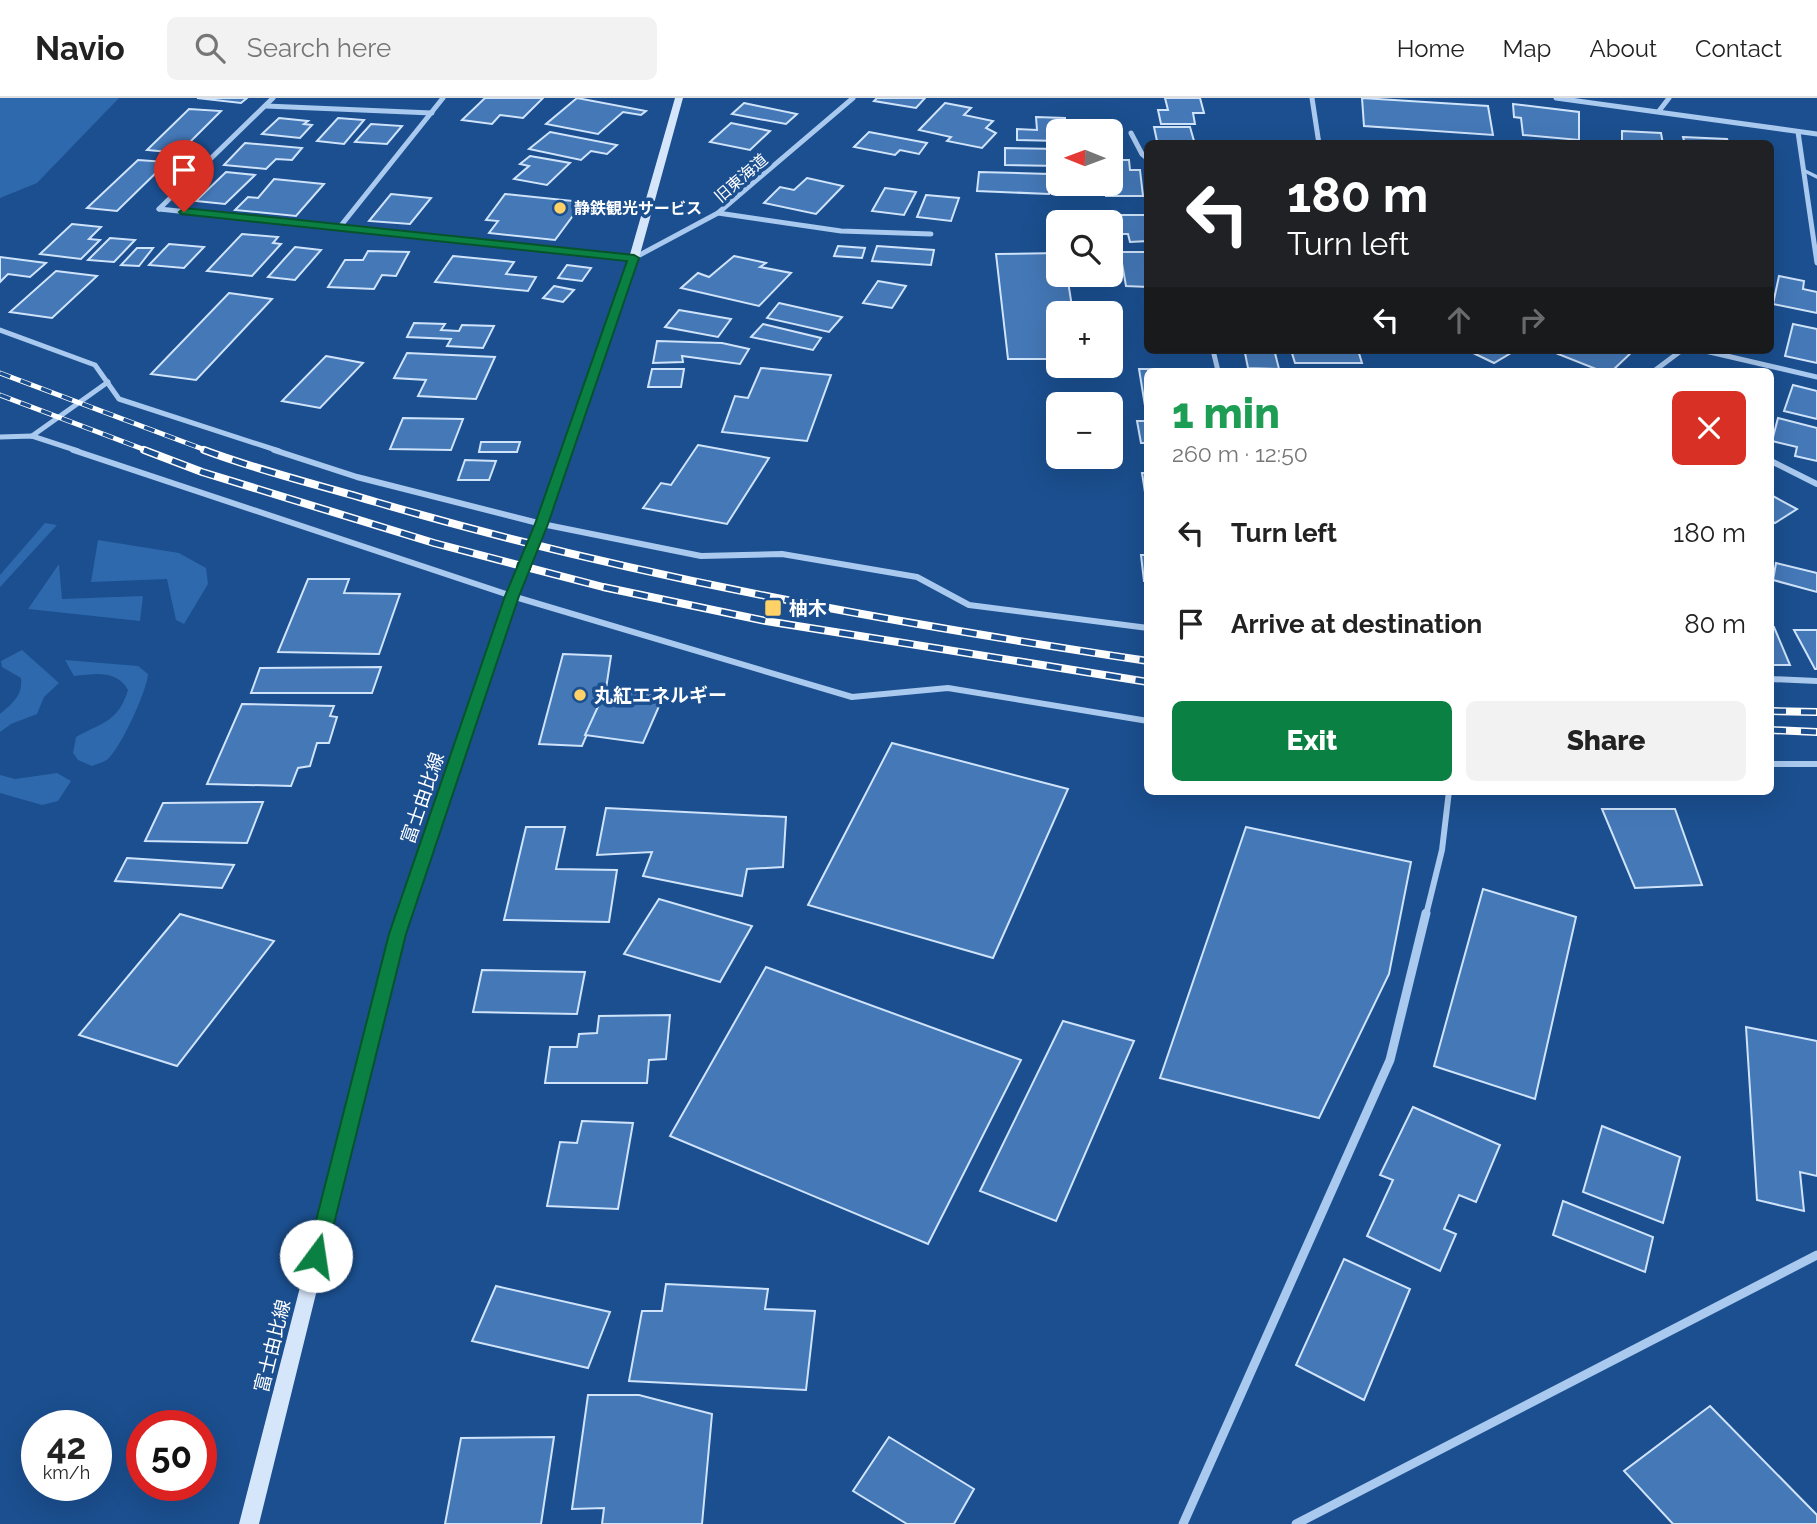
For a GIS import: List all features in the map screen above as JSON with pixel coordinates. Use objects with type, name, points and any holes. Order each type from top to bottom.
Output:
[{"type":"main road","name":"富士由比線","points":[[249,1524],[398,934],[512,596],[541,524],[634,258],[679,98]]},
{"type":"street","points":[[273,98],[159,209],[634,258]]},
{"type":"street","points":[[339,228],[443,98]]},
{"type":"street","name":"旧東海道","points":[[634,258],[718,213],[853,98]]},
{"type":"street","points":[[1312,98],[1318,140]]},
{"type":"street","points":[[1556,98],[1817,134]]},
{"type":"street","points":[[1659,111],[1669,98]]},
{"type":"street","points":[[266,106],[432,113]]},
{"type":"street","points":[[1798,132],[1817,263]]},
{"type":"street","points":[[1131,133],[1144,156]]},
{"type":"street","points":[[718,213],[841,232],[931,234]]},
{"type":"street","points":[[0,330],[95,365],[119,399],[357,477],[541,524],[701,556],[795,556],[917,577],[969,605],[1144,627]]},
{"type":"street","points":[[1658,368],[1677,354]]},
{"type":"street","points":[[1718,354],[1817,377]]},
{"type":"street","points":[[32,436],[108,382]]},
{"type":"street","points":[[0,437],[32,436],[512,596],[852,697],[948,688],[1144,720]]},
{"type":"street","points":[[1774,462],[1817,484]]},
{"type":"street","points":[[1774,679],[1817,681]]},
{"type":"street","points":[[1774,764],[1817,764]]},
{"type":"street","points":[[1183,1524],[1390,1060],[1442,850],[1448,795]]},
{"type":"street","points":[[1296,1524],[1817,1255]]},
{"type":"lane","points":[[1803,170],[1817,177]]},
{"type":"shaded area","points":[[0,98],[119,98],[37,183],[0,198]]},
{"type":"shaded area","points":[[45,523],[57,525],[0,587],[0,575]]},
{"type":"shaded area","points":[[98,540],[179,553],[206,568],[208,584],[184,624],[176,620],[167,579],[91,582]]},
{"type":"shaded area","points":[[59,564],[62,599],[143,596],[140,621],[28,609]]},
{"type":"shaded area","points":[[22,650],[59,683],[44,697],[37,714],[11,724],[0,732],[0,714],[16,698],[21,684],[21,678],[2,667],[1,661]]},
{"type":"shaded area","points":[[65,660],[138,666],[148,674],[138,705],[120,743],[108,759],[92,766],[78,760],[73,753],[76,737],[114,715],[128,690],[117,679],[104,674],[74,676]]},
{"type":"shaded area","points":[[57,773],[71,781],[58,801],[42,805],[0,793],[0,775],[15,779]]},
{"type":"building","points":[[197,98],[247,98],[241,103]]},
{"type":"building","points":[[485,98],[543,98],[523,118],[500,115],[492,124],[462,120]]},
{"type":"building","points":[[577,98],[646,111],[641,115],[623,112],[598,134],[546,124]]},
{"type":"building","points":[[877,98],[925,98],[916,108],[874,101]]},
{"type":"building","points":[[1165,98],[1200,98],[1204,113],[1193,113],[1195,124],[1161,124],[1158,110],[1168,110]]},
{"type":"building","points":[[1362,98],[1488,106],[1493,135],[1364,126]]},
{"type":"building","points":[[744,103],[797,114],[786,124],[732,114]]},
{"type":"building","points":[[945,103],[971,108],[964,115],[993,121],[986,128],[996,133],[982,148],[947,141],[951,137],[919,130]]},
{"type":"building","points":[[1513,104],[1579,112],[1579,140],[1523,135],[1521,118],[1514,117]]},
{"type":"building","points":[[189,109],[221,111],[179,153],[147,150]]},
{"type":"building","points":[[1036,117],[1065,118],[1046,119],[1046,141],[1017,140],[1017,129],[1037,130]]},
{"type":"building","points":[[279,118],[308,121],[304,124],[312,125],[300,138],[262,134]]},
{"type":"building","points":[[338,118],[364,120],[344,144],[317,141]]},
{"type":"building","points":[[731,123],[770,131],[750,150],[710,142]]},
{"type":"building","points":[[371,124],[402,126],[387,144],[355,142]]},
{"type":"building","points":[[1154,127],[1190,127],[1194,140],[1157,140]]},
{"type":"building","points":[[1622,131],[1661,133],[1662,140],[1622,140]]},
{"type":"building","points":[[550,132],[617,145],[607,154],[591,151],[581,160],[529,149]]},
{"type":"building","points":[[869,132],[927,143],[919,154],[900,150],[895,155],[854,147]]},
{"type":"building","points":[[1683,137],[1727,140],[1684,140]]},
{"type":"building","points":[[245,143],[302,148],[292,160],[276,159],[266,169],[224,165]]},
{"type":"building","points":[[1005,148],[1046,149],[1046,166],[1005,165]]},
{"type":"building","points":[[530,156],[570,163],[547,185],[514,179],[529,166],[520,164]]},
{"type":"building","points":[[138,160],[167,162],[117,211],[87,208]]},
{"type":"building","points":[[1124,160],[1129,160],[1130,170],[1140,170],[1143,196],[1124,196]]},
{"type":"building","points":[[226,172],[255,175],[225,204],[196,201]]},
{"type":"building","points":[[979,172],[1046,174],[1046,194],[977,191]]},
{"type":"building","points":[[807,178],[843,186],[816,214],[764,203],[780,187],[794,190]]},
{"type":"building","points":[[274,179],[324,184],[296,216],[235,210],[248,197],[258,198]]},
{"type":"building","points":[[885,188],[916,192],[904,215],[872,211]]},
{"type":"building","points":[[391,194],[431,198],[410,224],[369,221]]},
{"type":"building","points":[[505,194],[583,202],[555,240],[489,233],[498,221],[486,220]]},
{"type":"building","points":[[926,195],[959,198],[951,221],[917,217]]},
{"type":"building","points":[[1123,215],[1144,215],[1144,241],[1130,242],[1128,234],[1123,234]]},
{"type":"building","points":[[72,224],[101,227],[89,239],[100,240],[81,259],[40,254]]},
{"type":"building","points":[[242,234],[278,237],[273,243],[281,244],[252,276],[207,271]]},
{"type":"building","points":[[110,238],[135,240],[114,262],[88,260]]},
{"type":"building","points":[[169,244],[204,247],[184,268],[149,265]]},
{"type":"building","points":[[838,246],[865,248],[862,258],[834,256]]},
{"type":"building","points":[[877,246],[934,250],[931,265],[872,261]]},
{"type":"building","points":[[295,247],[321,250],[295,280],[268,277]]},
{"type":"building","points":[[137,248],[153,248],[139,266],[121,265]]},
{"type":"building","points":[[368,251],[409,252],[396,276],[382,275],[374,289],[328,287],[345,260],[363,260]]},
{"type":"building","points":[[1123,252],[1144,252],[1144,287],[1126,286]]},
{"type":"building","points":[[1046,253],[1046,287],[1069,287],[1071,301],[1046,301],[1046,359],[1008,359],[996,254]]},
{"type":"building","points":[[453,256],[514,262],[506,274],[536,277],[528,291],[435,282]]},
{"type":"building","points":[[734,256],[766,263],[760,267],[791,273],[759,306],[681,288],[698,273],[709,277]]},
{"type":"building","points":[[0,257],[46,263],[30,277],[8,274],[0,282]]},
{"type":"building","points":[[567,265],[591,268],[582,281],[558,278]]},
{"type":"building","points":[[56,271],[97,276],[52,318],[10,312]]},
{"type":"building","points":[[1779,276],[1804,281],[1803,289],[1817,292],[1817,313],[1774,304]]},
{"type":"building","points":[[878,281],[906,286],[892,308],[863,303]]},
{"type":"building","points":[[554,286],[574,290],[563,302],[543,298]]},
{"type":"building","points":[[229,293],[272,299],[196,380],[151,374]]},
{"type":"building","points":[[779,303],[842,317],[829,332],[767,318]]},
{"type":"building","points":[[679,310],[731,319],[718,337],[665,327]]},
{"type":"building","points":[[414,323],[445,324],[441,330],[459,331],[462,325],[494,326],[483,348],[447,346],[451,339],[407,337]]},
{"type":"building","points":[[763,324],[821,338],[813,350],[751,337]]},
{"type":"building","points":[[1793,324],[1817,329],[1817,363],[1785,356]]},
{"type":"building","points":[[657,341],[722,343],[749,349],[740,364],[682,356],[683,362],[653,363]]},
{"type":"building","points":[[407,353],[495,357],[476,399],[418,396],[426,380],[394,378]]},
{"type":"building","points":[[1245,354],[1275,354],[1279,368],[1248,368]]},
{"type":"building","points":[[1292,354],[1359,354],[1362,363],[1295,363]]},
{"type":"building","points":[[1475,354],[1509,354],[1494,363]]},
{"type":"building","points":[[1558,354],[1630,354],[1615,368],[1593,368]]},
{"type":"building","points":[[326,356],[363,363],[320,408],[282,401]]},
{"type":"building","points":[[761,368],[831,375],[807,441],[722,432],[735,396],[748,398]]},
{"type":"building","points":[[652,369],[684,369],[681,387],[648,387]]},
{"type":"building","points":[[1139,369],[1144,369],[1144,400]]},
{"type":"building","points":[[1793,385],[1817,391],[1817,419],[1784,411]]},
{"type":"building","points":[[403,418],[463,419],[451,450],[390,449]]},
{"type":"building","points":[[1778,418],[1817,428],[1817,461],[1795,456],[1797,447],[1774,441]]},
{"type":"building","points":[[1137,421],[1144,421],[1144,443],[1141,443]]},
{"type":"building","points":[[481,442],[520,442],[517,452],[479,452]]},
{"type":"building","points":[[698,445],[769,458],[727,524],[643,508],[661,483],[671,485]]},
{"type":"building","points":[[465,460],[496,461],[489,480],[458,480]]},
{"type":"building","points":[[1774,497],[1797,509],[1774,522]]},
{"type":"building","points":[[1141,555],[1144,555],[1144,581]]},
{"type":"building","points":[[1776,563],[1817,573],[1817,592],[1774,580]]},
{"type":"building","points":[[308,579],[349,579],[344,593],[400,594],[379,654],[278,652]]},
{"type":"building","points":[[1774,627],[1790,665],[1774,665]]},
{"type":"building","points":[[1794,630],[1817,630],[1817,669],[1815,669]]},
{"type":"building","points":[[563,654],[611,656],[606,689],[582,746],[539,744]]},
{"type":"building","points":[[381,667],[372,693],[251,693],[260,668]]},
{"type":"building","points":[[606,689],[663,697],[643,743],[585,735]]},
{"type":"building","points":[[242,704],[334,706],[330,716],[337,717],[329,743],[317,743],[310,766],[298,768],[291,786],[207,784]]},
{"type":"building","points":[[892,743],[1068,789],[993,958],[808,905]]},
{"type":"building","points":[[263,802],[247,843],[145,841],[163,803]]},
{"type":"building","points":[[606,808],[786,817],[783,867],[747,869],[742,896],[643,876],[652,852],[597,855]]},
{"type":"building","points":[[1602,809],[1675,809],[1702,885],[1635,888]]},
{"type":"building","points":[[526,827],[565,827],[556,869],[617,870],[609,922],[504,920]]},
{"type":"building","points":[[1246,827],[1411,862],[1389,974],[1319,1118],[1160,1078]]},
{"type":"building","points":[[127,858],[234,865],[222,888],[115,881]]},
{"type":"building","points":[[1483,889],[1576,917],[1535,1099],[1434,1066]]},
{"type":"building","points":[[659,899],[752,926],[720,982],[624,954]]},
{"type":"building","points":[[180,914],[274,941],[177,1066],[79,1035]]},
{"type":"building","points":[[766,967],[1021,1060],[928,1244],[670,1136]]},
{"type":"building","points":[[482,970],[585,972],[577,1014],[473,1012]]},
{"type":"building","points":[[670,1015],[666,1059],[649,1060],[647,1083],[545,1083],[550,1047],[577,1047],[579,1034],[597,1033],[599,1016]]},
{"type":"building","points":[[1063,1021],[1134,1041],[1056,1221],[980,1191]]},
{"type":"building","points":[[1746,1027],[1817,1041],[1817,1176],[1800,1172],[1804,1211],[1757,1200]]},
{"type":"building","points":[[1413,1107],[1500,1145],[1476,1202],[1459,1195],[1444,1229],[1456,1234],[1440,1271],[1367,1236],[1393,1180],[1380,1175]]},
{"type":"building","points":[[582,1121],[633,1123],[618,1209],[547,1206],[560,1142],[577,1143]]},
{"type":"building","points":[[1602,1126],[1680,1157],[1663,1223],[1583,1192]]},
{"type":"building","points":[[1563,1201],[1653,1237],[1645,1272],[1553,1235]]},
{"type":"building","points":[[1344,1259],[1410,1289],[1364,1400],[1296,1365]]},
{"type":"building","points":[[666,1284],[768,1289],[765,1309],[815,1311],[806,1390],[629,1381],[642,1311],[662,1311]]},
{"type":"building","points":[[496,1286],[610,1312],[588,1368],[472,1341]]},
{"type":"building","points":[[588,1395],[639,1395],[712,1414],[702,1524],[602,1524],[604,1508],[572,1509]]},
{"type":"building","points":[[1710,1406],[1817,1515],[1817,1524],[1673,1524],[1624,1471]]},
{"type":"building","points":[[554,1437],[541,1524],[445,1524],[461,1438]]},
{"type":"building","points":[[889,1437],[974,1489],[954,1524],[907,1524],[853,1491]]},
{"type":"railway","points":[[0,373],[208,451]]},
{"type":"railway","points":[[0,395],[148,451]]},
{"type":"railway","points":[[144,450],[202,472],[434,543],[603,587],[766,621],[1144,681]]},
{"type":"railway","points":[[204,450],[268,471],[471,528],[663,575],[856,613],[1144,660]]},
{"type":"railway","points":[[1774,711],[1817,712]]},
{"type":"railway","points":[[1774,730],[1817,732]]},
{"type":"place","name":"静鉄観光サービス","points":[[560,208]]},
{"type":"place","name":"柚木","points":[[773,608]]},
{"type":"place","name":"丸紅エネルギー","points":[[580,695]]},
{"type":"route","points":[[184,212],[634,258],[541,524],[512,596],[398,934],[316,1256]]}]
